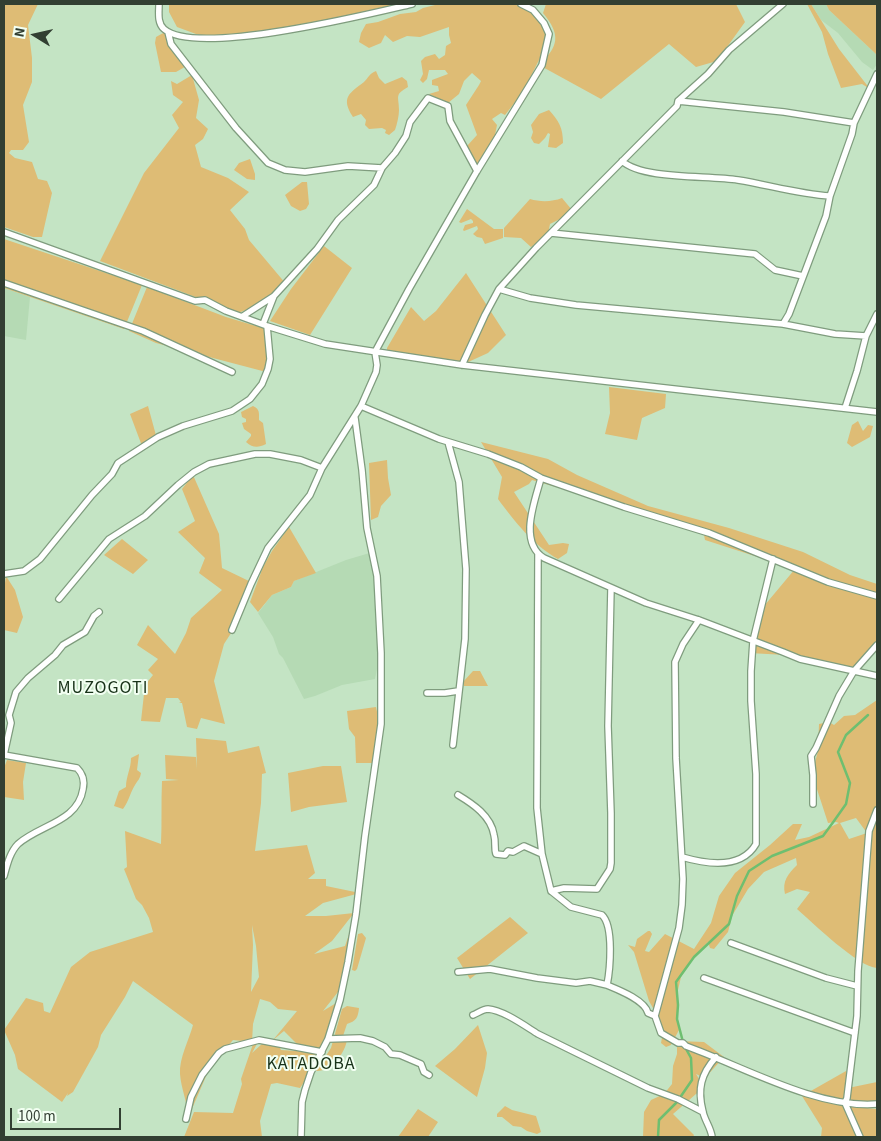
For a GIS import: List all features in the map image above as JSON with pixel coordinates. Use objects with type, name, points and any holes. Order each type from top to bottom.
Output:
[{"type":"street","points":[[159,4],[160,23],[168,32],[192,38],[221,40],[327,23],[412,4]]},
{"type":"street","points":[[232,630],[268,548],[310,494],[322,468],[355,418],[376,372],[375,352],[409,289],[477,171],[542,65],[549,34],[533,10],[521,4]]},
{"type":"street","points":[[462,365],[499,289],[551,233],[676,106],[678,101],[708,74],[729,50],[783,4]]},
{"type":"street","points":[[168,32],[171,44],[236,128],[268,163],[285,170],[305,172],[348,166],[382,168]]},
{"type":"street","points":[[783,324],[790,314],[826,216],[830,196],[852,134],[854,123],[877,74]]},
{"type":"street","points":[[243,316],[274,296],[317,248],[338,220],[374,186],[382,168],[406,136],[410,122],[428,98],[448,106],[450,122],[477,171]]},
{"type":"street","points":[[678,101],[784,112],[854,123]]},
{"type":"street","points":[[622,161],[633,168],[654,172],[737,180],[815,195],[830,196]]},
{"type":"street","points":[[4,232],[187,298],[205,300],[226,311],[325,344],[462,365],[877,412]]},
{"type":"street","points":[[551,233],[755,254],[775,270],[803,276]]},
{"type":"street","points":[[4,283],[136,328],[232,372]]},
{"type":"street","points":[[499,289],[530,298],[576,305],[783,324],[836,334],[866,336]]},
{"type":"street","points":[[4,575],[24,571],[40,559],[92,495],[112,474],[118,462],[158,437],[182,426],[232,411],[250,399],[264,380],[269,365],[269,344],[265,325],[274,296]]},
{"type":"street","points":[[845,408],[858,371],[866,336],[877,314]]},
{"type":"street","points":[[361,406],[448,442],[488,454],[521,467],[541,478],[624,507],[709,533],[828,582],[877,596]]},
{"type":"street","points":[[301,1137],[302,1102],[305,1090],[310,1074],[328,1039],[340,1000],[356,914],[364,836],[381,713],[381,653],[376,576],[367,528],[355,418]]},
{"type":"street","points":[[448,442],[459,482],[466,569],[465,639],[452,746]]},
{"type":"street","points":[[59,599],[109,539],[145,516],[194,472],[209,464],[227,459],[263,454],[283,456],[322,468]]},
{"type":"street","points":[[541,478],[531,523],[531,540],[538,554],[646,603],[699,620],[800,658],[877,676]]},
{"type":"street","points":[[538,554],[537,808],[542,854],[551,891],[571,907],[605,917],[608,926],[611,961],[607,985]]},
{"type":"street","points":[[682,856],[708,863],[730,862],[747,854],[756,844],[756,774],[750,682],[753,641],[773,559]]},
{"type":"street","points":[[551,891],[564,888],[597,889],[610,869],[612,823],[608,726],[610,588]]},
{"type":"street","points":[[4,876],[8,861],[16,846],[53,825],[70,812],[78,803],[84,784],[83,777],[77,768],[4,755],[11,723],[9,715],[16,692],[63,645],[85,632],[94,616],[99,612]]},
{"type":"street","points":[[699,620],[678,653],[674,669],[676,758],[683,879],[679,928],[655,1016],[661,1033],[678,1043],[684,1043],[686,1046],[779,1084],[845,1102],[877,1104]]},
{"type":"street","points":[[813,804],[811,756],[834,706],[854,671],[877,645]]},
{"type":"street","points":[[427,692],[445,693],[458,691]]},
{"type":"street","points":[[458,795],[474,806],[489,821],[494,835],[497,855],[505,855],[508,851],[513,852],[524,846],[542,854]]},
{"type":"street","points":[[860,1137],[845,1102],[855,1033],[869,831],[877,810]]},
{"type":"street","points":[[731,943],[826,978],[857,986]]},
{"type":"street","points":[[458,972],[490,969],[576,983],[590,981],[607,985],[628,994],[647,1008],[648,1013],[655,1016]]},
{"type":"street","points":[[704,978],[855,1033]]},
{"type":"street","points":[[473,1015],[485,1009],[500,1012],[538,1034],[648,1088],[678,1099],[703,1112]]},
{"type":"street","points":[[328,1039],[360,1038],[373,1041],[385,1047],[391,1054],[400,1055],[421,1064],[424,1072],[429,1075]]},
{"type":"street","points":[[186,1118],[191,1097],[202,1075],[219,1053],[225,1049],[258,1040],[322,1052]]},
{"type":"street","points":[[712,1137],[712,1131],[703,1112],[700,1089],[706,1068],[716,1057]]},
{"type":"shaded area","points":[[4,4],[38,4],[28,25],[32,58],[32,82],[23,105],[29,142],[23,150],[11,150],[9,153],[15,158],[32,162],[38,179],[47,181],[52,193],[42,237],[33,237],[4,227]]},
{"type":"shaded area","points":[[169,4],[409,4],[290,29],[212,37],[196,34],[177,27],[169,12]]},
{"type":"shaded area","points":[[439,4],[515,4],[535,14],[543,26],[548,39],[523,92],[505,115],[501,113],[492,119],[497,125],[495,135],[479,167],[467,146],[477,135],[466,105],[481,81],[472,73],[464,81],[459,94],[448,103],[429,94],[439,91],[438,86],[432,85],[432,80],[448,74],[445,70],[429,70],[427,79],[423,83],[420,80],[423,74],[421,61],[425,57],[435,54],[439,59],[445,55],[446,46],[451,43],[449,27],[420,37],[407,36],[393,42],[385,35],[381,43],[369,48],[359,42],[366,24],[400,14],[416,12]]},
{"type":"shaded area","points":[[546,4],[736,4],[745,22],[717,61],[696,67],[669,44],[601,99],[539,65],[551,52],[555,40],[553,28],[543,13]]},
{"type":"shaded area","points":[[807,4],[811,4],[839,49],[870,89],[862,84],[841,88],[822,32]]},
{"type":"shaded area","points":[[811,4],[826,4],[829,10],[877,55],[877,64],[873,70],[862,62],[838,33],[821,20]]},
{"type":"shaded area","points":[[826,4],[877,4],[877,55],[829,10]]},
{"type":"shaded area","points":[[165,32],[190,64],[176,72],[161,72],[155,43],[156,37]]},
{"type":"shaded area","points":[[376,71],[379,78],[385,84],[402,77],[407,81],[408,87],[398,96],[399,112],[395,130],[389,135],[382,128],[369,129],[365,125],[366,120],[361,114],[353,117],[347,105],[348,96]]},
{"type":"shaded area","points":[[192,75],[199,100],[196,118],[208,129],[203,139],[195,145],[201,167],[228,178],[249,192],[230,210],[245,229],[249,240],[286,284],[254,307],[238,313],[100,261],[144,173],[179,128],[172,115],[183,102],[173,95],[171,81],[177,84]]},
{"type":"shaded area","points":[[549,110],[558,121],[562,133],[563,143],[556,148],[548,147],[550,134],[548,133],[539,144],[534,143],[531,138],[533,132],[531,125],[539,114]]},
{"type":"shaded area","points":[[250,159],[255,180],[247,179],[234,170],[239,163]]},
{"type":"shaded area","points":[[302,182],[307,182],[309,204],[306,209],[300,211],[291,206],[285,195]]},
{"type":"shaded area","points":[[562,198],[572,210],[566,216],[550,224],[548,234],[531,247],[521,238],[504,237],[504,228],[530,199],[546,201]]},
{"type":"shaded area","points":[[467,209],[494,229],[503,229],[503,238],[485,244],[482,238],[473,234],[478,229],[477,226],[464,231],[465,225],[473,223],[471,219],[459,222]]},
{"type":"shaded area","points":[[4,239],[142,285],[124,329],[4,288]]},
{"type":"shaded area","points":[[324,246],[352,268],[310,335],[270,321],[291,289]]},
{"type":"shaded area","points":[[466,273],[506,335],[488,353],[466,363],[387,352],[387,348],[411,307],[424,321],[436,311]]},
{"type":"shaded area","points":[[147,287],[226,317],[266,329],[273,359],[270,373],[156,343],[129,331]]},
{"type":"shaded area","points":[[4,288],[30,297],[26,340],[4,336]]},
{"type":"shaded area","points":[[609,387],[666,394],[665,408],[642,418],[637,440],[605,434],[610,413]]},
{"type":"shaded area","points":[[148,406],[157,439],[142,446],[130,414]]},
{"type":"shaded area","points":[[253,406],[258,410],[259,420],[263,423],[266,444],[258,447],[246,442],[251,434],[244,429],[242,423],[246,422],[246,419],[242,417],[241,412]]},
{"type":"shaded area","points":[[858,421],[863,431],[868,425],[873,426],[870,437],[852,447],[847,443],[852,425]]},
{"type":"shaded area","points":[[481,442],[548,459],[577,475],[648,506],[729,528],[803,552],[850,575],[877,584],[877,644],[873,654],[852,667],[844,669],[786,655],[749,653],[759,612],[795,569],[705,540],[703,530],[532,480],[529,484],[514,492],[549,545],[569,544],[567,553],[558,559],[533,540],[498,499],[502,477]]},
{"type":"shaded area","points":[[387,460],[391,495],[381,506],[378,517],[371,520],[369,463]]},
{"type":"shaded area","points":[[193,475],[219,534],[222,568],[253,583],[235,627],[224,644],[214,681],[225,724],[201,718],[197,729],[187,727],[182,703],[179,703],[181,702],[178,698],[166,698],[160,722],[141,721],[145,685],[153,675],[148,670],[158,659],[137,645],[148,625],[175,654],[186,633],[191,618],[222,590],[199,573],[205,558],[178,532],[195,521],[182,489]]},
{"type":"shaded area","points":[[289,527],[316,573],[294,581],[291,587],[272,595],[258,612],[250,602],[263,567]]},
{"type":"shaded area","points":[[122,539],[148,560],[133,574],[104,555]]},
{"type":"shaded area","points":[[373,552],[379,659],[375,679],[342,685],[304,699],[283,658],[279,654],[273,637],[258,613],[272,595],[291,587],[294,581],[346,560]]},
{"type":"shaded area","points":[[6,576],[15,590],[23,617],[17,633],[4,630]]},
{"type":"shaded area","points":[[473,671],[480,671],[488,686],[464,686],[463,682]]},
{"type":"shaded area","points":[[877,700],[877,968],[869,966],[848,953],[797,909],[810,892],[797,889],[785,894],[785,881],[797,865],[796,858],[764,872],[748,889],[732,916],[728,932],[714,949],[710,948],[708,942],[694,957],[681,977],[678,990],[677,1019],[679,1030],[671,1045],[666,1047],[661,1043],[663,1032],[658,1017],[649,1001],[634,952],[628,945],[635,947],[637,939],[650,931],[652,934],[645,951],[649,952],[665,934],[694,949],[711,923],[719,896],[735,873],[793,824],[802,824],[795,840],[809,837],[839,823],[828,823],[814,780],[819,724],[829,722],[834,725],[844,716],[855,715]],"holes":[[[856,818],[867,833],[849,839],[840,823]]]},
{"type":"shaded area","points":[[376,707],[380,726],[373,763],[356,763],[355,737],[349,729],[347,711]]},
{"type":"shaded area","points":[[196,738],[226,741],[228,753],[259,746],[266,773],[262,774],[261,803],[255,851],[307,845],[315,873],[308,879],[326,879],[326,886],[360,893],[323,903],[305,916],[354,913],[332,941],[314,954],[345,946],[357,911],[345,983],[323,1011],[341,1000],[318,1058],[300,1088],[277,1083],[271,1084],[260,1121],[262,1137],[184,1137],[194,1112],[233,1113],[242,1084],[241,1079],[254,1041],[258,1042],[252,1053],[263,1043],[277,1042],[281,1050],[310,1052],[297,1044],[284,1031],[273,1040],[297,1011],[278,1009],[270,1002],[260,999],[253,1024],[252,1042],[233,1040],[210,1067],[188,1118],[180,1068],[193,1025],[133,981],[101,1035],[98,1047],[73,1092],[67,1096],[68,1093],[62,1102],[18,1069],[15,1055],[4,1030],[26,998],[43,1003],[44,1011],[50,1013],[71,967],[90,952],[153,932],[149,918],[142,905],[136,899],[124,869],[127,867],[125,831],[161,844],[162,781],[179,780],[166,779],[165,755],[196,757],[197,769]],"holes":[[[252,925],[259,977],[251,992]]]},
{"type":"shaded area","points":[[139,754],[137,770],[141,773],[127,803],[123,809],[114,806],[119,791],[126,787],[131,758]]},
{"type":"shaded area","points":[[7,760],[26,763],[23,782],[24,800],[4,797],[4,768]]},
{"type":"shaded area","points":[[323,766],[341,766],[347,802],[309,807],[291,812],[288,773]]},
{"type":"shaded area","points":[[510,917],[528,933],[470,979],[457,958]]},
{"type":"shaded area","points":[[362,933],[366,938],[355,971],[352,970],[358,934]]},
{"type":"shaded area","points":[[347,1006],[359,1008],[356,1019],[347,1024],[343,1036],[347,1039],[344,1050],[332,1065],[316,1071],[331,1048],[342,1009]]},
{"type":"shaded area","points":[[478,1025],[487,1053],[477,1097],[435,1066]]},
{"type":"shaded area","points":[[677,1041],[704,1042],[724,1057],[705,1078],[696,1074],[704,1087],[673,1114],[694,1135],[693,1137],[643,1137],[644,1112],[651,1100],[664,1094],[672,1084],[673,1066],[677,1054]]},
{"type":"shaded area","points":[[846,1071],[848,1088],[877,1082],[877,1108],[866,1109],[877,1109],[877,1137],[821,1137],[822,1128],[802,1096]]},
{"type":"shaded area","points":[[505,1106],[512,1110],[536,1116],[541,1132],[537,1134],[527,1131],[521,1127],[513,1126],[502,1117],[497,1117],[497,1114]]},
{"type":"shaded area","points":[[418,1109],[438,1122],[428,1137],[398,1137]]},
{"type":"waterway","points":[[683,1042],[677,1019],[676,982],[694,957],[729,924],[737,896],[749,871],[772,856],[823,836],[834,821],[846,804],[850,783],[838,752],[846,735],[868,715]]},
{"type":"waterway","points":[[658,1137],[659,1120],[677,1102],[692,1080],[691,1058],[685,1047]]},
{"type":"district","name":"MUZOGOTI","points":[[103,689]]},
{"type":"district","name":"KATADOBA","points":[[311,1065]]}]
